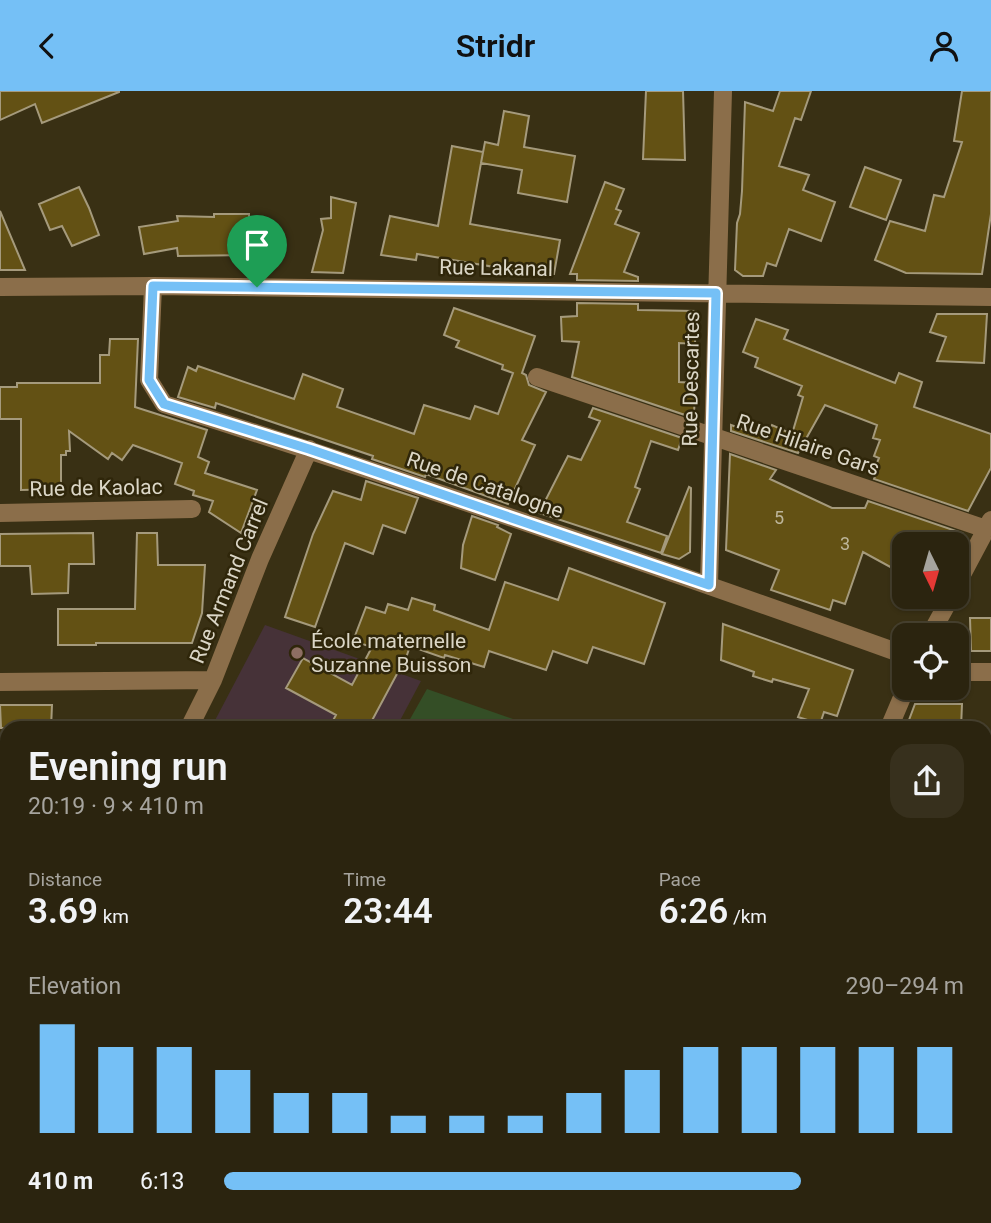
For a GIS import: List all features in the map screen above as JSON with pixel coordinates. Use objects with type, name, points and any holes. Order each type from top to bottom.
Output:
[{"type":"street","name":"Rue Descartes","points":[[709,585],[723,91]]},
{"type":"street","name":"Rue Lakanal","points":[[0,287],[153,286],[991,297]]},
{"type":"street","name":"Rue de Catalogne","points":[[153,286],[149,380],[164,404],[309,449],[892,650]]},
{"type":"street","name":"Rue Hilaire Gars","points":[[537,377],[713,437],[988,524]]},
{"type":"street","name":"Rue Armand Carrel","points":[[192,721],[213,680],[260,559],[309,449]]},
{"type":"street","name":"Rue de Kaolac","points":[[0,513],[192,509]]},
{"type":"street","points":[[970,559],[988,524]]},
{"type":"street","points":[[969,672],[991,672]]},
{"type":"street","points":[[0,682],[213,680]]},
{"type":"street","points":[[892,721],[901,700]]},
{"type":"shaded area","name":"École maternelle Suzanne Buisson","points":[[265,625],[421,681],[400,721],[215,721]]},
{"type":"green space","points":[[427,689],[519,721],[409,721]]},
{"type":"building","points":[[0,91],[119,92],[42,123],[35,104],[0,120]]},
{"type":"building","points":[[646,91],[683,91],[685,160],[643,159]]},
{"type":"building","points":[[780,91],[811,91],[801,120],[795,118],[779,166],[809,175],[803,190],[835,202],[821,241],[789,229],[776,266],[767,263],[763,276],[743,276],[735,270],[737,223],[742,191],[745,102],[773,111]]},
{"type":"building","points":[[962,91],[991,91],[991,214],[982,274],[906,273],[875,260],[890,221],[925,231],[934,195],[944,197],[962,142],[954,141]]},
{"type":"building","points":[[504,111],[529,116],[524,147],[575,156],[567,202],[518,193],[522,170],[481,163],[485,142],[498,145]]},
{"type":"building","points":[[452,146],[483,152],[470,224],[560,240],[554,274],[536,274],[417,254],[416,260],[381,255],[390,216],[438,226]]},
{"type":"building","points":[[865,167],[901,180],[886,220],[850,207]]},
{"type":"building","points":[[605,182],[624,189],[616,209],[621,211],[615,224],[639,233],[624,272],[638,277],[638,281],[577,280],[577,274],[570,274]]},
{"type":"building","points":[[79,187],[99,235],[72,246],[62,226],[50,230],[39,204]]},
{"type":"building","points":[[331,197],[356,203],[343,273],[312,272],[323,230],[321,219],[331,218]]},
{"type":"building","points":[[0,211],[25,270],[0,270]]},
{"type":"building","points":[[214,214],[249,214],[250,255],[178,256],[177,248],[144,254],[139,227],[178,221],[177,216],[214,217]]},
{"type":"building","points":[[577,303],[638,304],[638,310],[696,311],[695,344],[679,343],[679,382],[695,383],[694,418],[572,377],[579,342],[562,341],[561,317],[577,316]]},
{"type":"building","points":[[454,308],[535,336],[522,373],[526,375],[529,385],[546,392],[522,440],[535,445],[508,504],[216,403],[215,408],[178,397],[188,367],[196,371],[198,366],[294,399],[303,374],[343,389],[337,407],[414,434],[424,405],[470,419],[475,406],[498,414],[513,373],[502,369],[503,365],[456,347],[459,341],[444,335]]},
{"type":"building","points":[[937,314],[987,314],[984,363],[937,361],[946,337],[930,332]]},
{"type":"building","points":[[756,319],[788,330],[784,339],[895,383],[899,373],[922,382],[914,407],[991,434],[991,468],[968,511],[874,479],[879,458],[874,456],[880,440],[873,438],[877,425],[825,405],[798,453],[731,431],[731,425],[767,438],[772,425],[792,434],[803,397],[798,395],[802,386],[755,367],[758,358],[743,352]]},
{"type":"building","points":[[110,339],[138,339],[135,407],[207,430],[198,457],[209,462],[205,473],[257,490],[241,533],[209,512],[213,501],[193,495],[194,491],[175,484],[182,463],[133,445],[122,460],[112,453],[108,459],[69,431],[70,451],[61,455],[61,489],[21,490],[21,419],[0,419],[0,387],[17,387],[17,383],[100,383],[100,355],[109,355]]},
{"type":"building","points":[[593,408],[682,438],[678,450],[651,441],[635,487],[640,489],[627,522],[667,536],[661,553],[539,513],[568,456],[581,460],[600,421],[589,417]]},
{"type":"building","points":[[730,454],[776,470],[770,479],[832,508],[865,508],[868,501],[959,532],[892,532],[892,568],[863,552],[845,604],[833,600],[830,610],[771,590],[779,570],[726,550]]},
{"type":"building","points":[[366,481],[418,498],[405,533],[383,525],[373,554],[345,543],[315,627],[285,617],[313,534],[333,491],[361,500]]},
{"type":"building","points":[[689,487],[690,552],[679,559],[662,554]]},
{"type":"building","points":[[472,516],[498,525],[497,527],[511,534],[495,580],[461,568],[463,545]]},
{"type":"building","points":[[93,533],[94,564],[69,564],[68,593],[32,594],[30,566],[0,566],[0,534]]},
{"type":"building","points":[[137,533],[157,533],[158,565],[205,565],[202,613],[192,643],[58,645],[58,609],[135,609]]},
{"type":"building","points":[[569,568],[665,603],[644,664],[593,647],[587,663],[553,651],[546,670],[489,651],[484,667],[445,655],[444,658],[410,646],[401,673],[398,672],[372,721],[333,721],[336,715],[286,688],[303,658],[352,685],[372,647],[353,641],[366,607],[385,613],[388,604],[408,610],[412,598],[435,605],[434,610],[489,630],[505,582],[558,600]]},
{"type":"building","points":[[970,618],[991,618],[991,651],[971,651]]},
{"type":"building","points":[[723,624],[853,670],[837,716],[824,712],[821,721],[811,721],[798,717],[809,689],[753,676],[754,672],[721,660]]},
{"type":"building","points":[[915,704],[962,704],[961,721],[909,721]]},
{"type":"building","points":[[0,705],[52,705],[51,721],[1,721]]},
{"type":"place","name":"École maternelle Suzanne Buisson","points":[[297,653]]},
{"type":"route","points":[[153,286],[257,287],[716,293],[709,585],[309,449],[164,404],[149,380],[153,286]]}]
